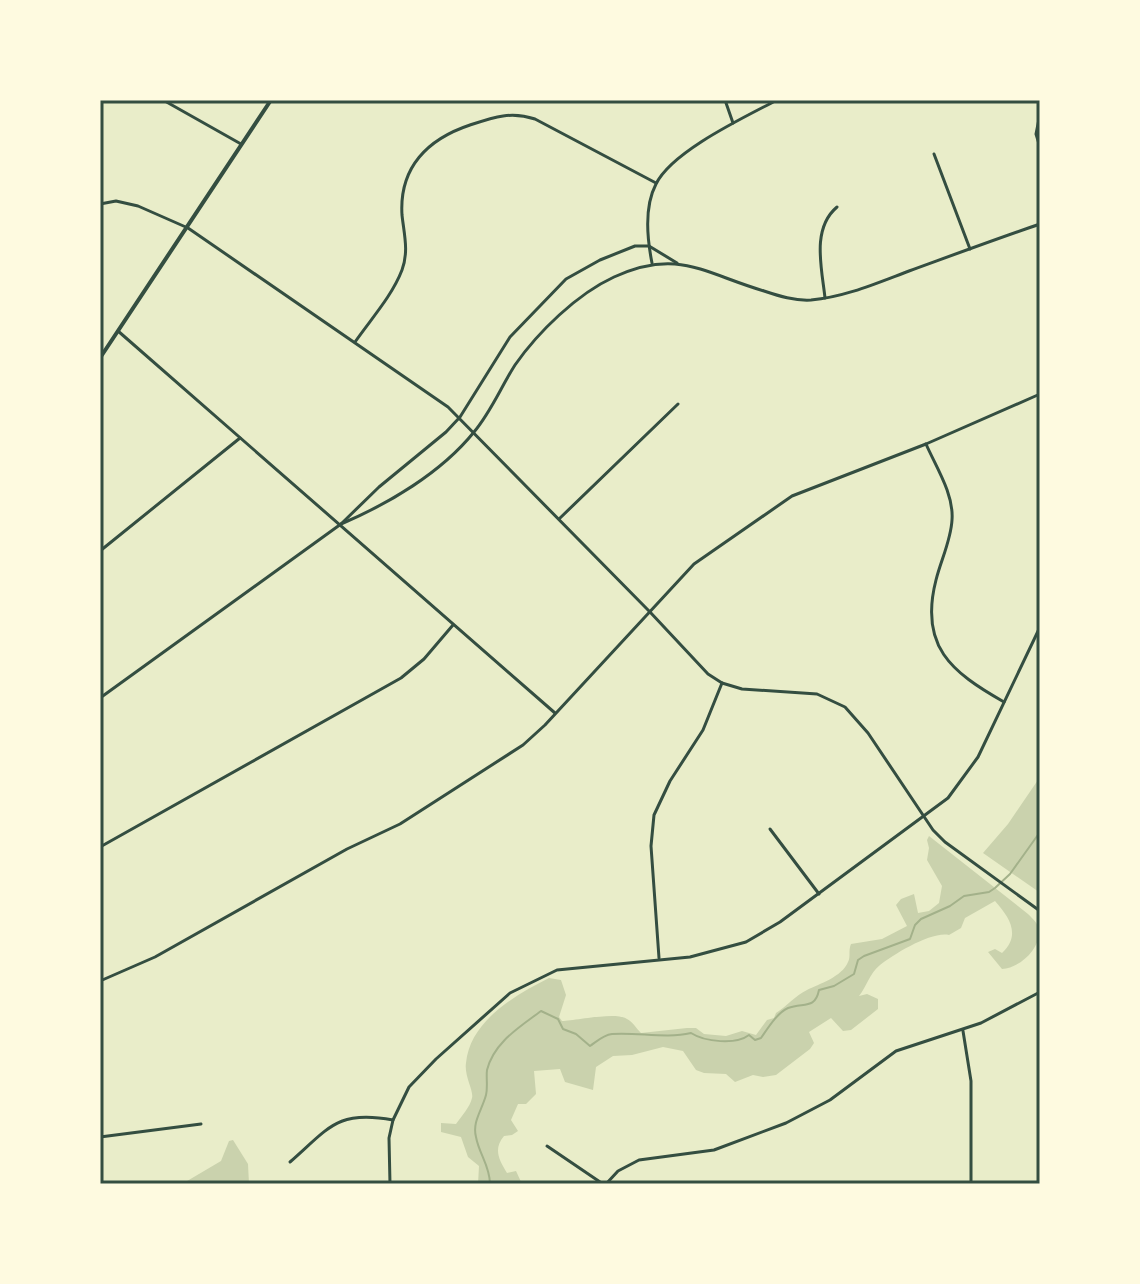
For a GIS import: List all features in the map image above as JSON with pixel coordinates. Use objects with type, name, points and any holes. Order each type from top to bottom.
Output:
[{"type":"street","points":[[163,100],[241,144]]},
{"type":"street","points":[[100,358],[271,100]]},
{"type":"street","points":[[725,100],[733,124]]},
{"type":"street","points":[[652,263],[649,215],[656,183],[679,159],[777,100]]},
{"type":"street","points":[[1040,114],[1036,134],[1040,147]]},
{"type":"street","points":[[355,342],[402,269],[406,242],[402,213],[404,187],[418,158],[439,138],[498,116],[522,115],[656,183]]},
{"type":"street","points":[[934,154],[970,249]]},
{"type":"street","points":[[100,204],[116,201],[138,206],[188,228],[460,417],[701,668],[722,683],[742,689],[817,694],[845,707],[868,733],[923,817],[945,842],[1040,911]]},
{"type":"street","points":[[825,298],[820,257],[822,228],[837,207]]},
{"type":"street","points":[[100,698],[341,524],[379,487],[422,454],[460,417],[508,341],[551,293],[566,279],[601,259],[635,246],[649,246],[677,263],[790,299],[825,298],[864,288],[1040,224]]},
{"type":"street","points":[[341,524],[415,483],[474,432],[514,367],[566,311],[610,279],[652,263],[677,263]]},
{"type":"street","points":[[118,331],[555,713]]},
{"type":"street","points":[[100,981],[155,957],[347,849],[418,814],[523,745],[706,554],[792,496],[926,444],[1040,394]]},
{"type":"street","points":[[559,519],[678,404]]},
{"type":"street","points":[[100,551],[240,438]]},
{"type":"street","points":[[926,444],[949,497],[952,520],[933,594],[931,610],[936,639],[959,674],[1004,702]]},
{"type":"street","points":[[100,847],[401,678],[424,659],[454,624]]},
{"type":"street","points":[[390,1184],[388,1156],[393,1120],[401,1101],[422,1074],[498,1003],[520,987],[557,970],[700,955],[746,942],[780,922],[923,817],[959,786],[981,751],[1040,627]]},
{"type":"street","points":[[659,959],[651,846],[654,815],[662,793],[703,730],[722,683]]},
{"type":"street","points":[[770,829],[819,894]]},
{"type":"street","points":[[547,1146],[605,1184],[618,1171],[639,1160],[714,1150],[788,1122],[830,1100],[896,1051],[963,1031],[1040,992]]},
{"type":"street","points":[[963,1031],[971,1081],[971,1184]]},
{"type":"street","points":[[290,1162],[343,1120],[366,1115],[393,1120]]},
{"type":"street","points":[[100,1137],[201,1124]]},
{"type":"green space","points":[[1040,777],[1039,892],[983,853],[1008,824]]},
{"type":"green space","points":[[929,836],[1038,925],[1037,944],[1022,961],[1002,969],[988,952],[995,949],[1002,953],[1012,933],[1009,920],[995,901],[965,918],[961,928],[949,935],[923,940],[880,965],[859,996],[867,994],[878,999],[878,1009],[851,1030],[843,1031],[831,1018],[809,1032],[814,1043],[810,1049],[776,1075],[753,1075],[735,1082],[726,1074],[696,1070],[683,1051],[663,1047],[613,1056],[596,1067],[593,1090],[565,1082],[560,1069],[534,1071],[536,1094],[526,1104],[518,1104],[511,1120],[518,1131],[504,1136],[498,1150],[507,1173],[516,1171],[522,1184],[478,1184],[479,1166],[468,1157],[461,1137],[441,1132],[441,1123],[456,1124],[471,1101],[466,1063],[476,1034],[509,1001],[549,978],[561,980],[566,995],[559,1017],[562,1021],[614,1016],[629,1020],[641,1033],[696,1028],[704,1034],[726,1036],[742,1031],[756,1035],[767,1020],[774,1018],[799,995],[841,972],[849,960],[851,944],[882,939],[907,926],[896,905],[901,899],[914,894],[918,913],[929,911],[939,903],[942,886],[927,860]]},
{"type":"green space","points":[[233,1140],[248,1164],[249,1184],[182,1184],[221,1161],[229,1141]]},
{"type":"waterway","points":[[490,1184],[475,1132],[486,1095],[487,1070],[502,1043],[541,1011],[558,1019],[563,1029],[576,1034],[590,1046],[612,1034],[691,1033],[720,1041],[749,1035],[755,1040],[761,1038],[784,1010],[811,1003],[819,990],[834,986],[854,974],[858,960],[864,956],[910,939],[921,919],[964,896],[995,888],[1010,874],[1040,832]]}]
